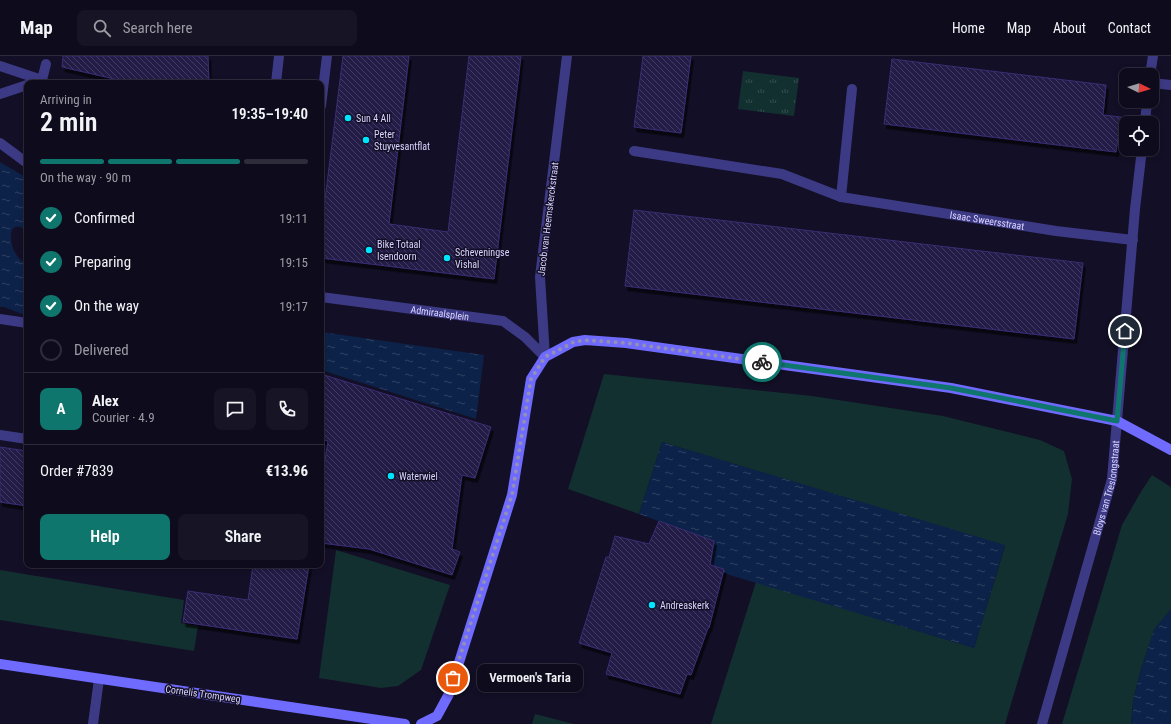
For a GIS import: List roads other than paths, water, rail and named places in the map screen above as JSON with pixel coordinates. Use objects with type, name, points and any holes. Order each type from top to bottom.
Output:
[{"type":"street","points":[[276,80],[279,56]]},
{"type":"street","points":[[324,81],[327,56]]},
{"type":"street","name":"Jacob van Heemskerckstraat","points":[[545,357],[540,277],[568,56]]},
{"type":"street","points":[[1151,68],[1153,56]]},
{"type":"street","points":[[41,80],[46,64]]},
{"type":"street","points":[[0,66],[35,80]]},
{"type":"street","points":[[1159,83],[1171,84]]},
{"type":"street","points":[[0,94],[24,86]]},
{"type":"street","points":[[841,197],[852,88]]},
{"type":"street","points":[[0,143],[24,162]]},
{"type":"street","name":"Isaac Sweersstraat","points":[[634,151],[782,174],[841,197],[1056,231],[1133,240]]},
{"type":"street","name":"Bloys van Treslongstraat","points":[[1042,724],[1112,478],[1135,210],[1141,156]]},
{"type":"street","name":"Admiraalsplein","points":[[324,297],[503,321],[525,337],[545,357]]},
{"type":"street","points":[[0,319],[24,323]]},
{"type":"street","points":[[421,724],[438,720],[448,694],[512,495],[531,379],[545,357],[574,342],[585,340],[626,343],[951,388],[1117,421],[1171,450]]},
{"type":"street","points":[[0,435],[24,439]]},
{"type":"street","name":"Cornelis Trompweg","points":[[0,664],[405,724]]},
{"type":"street","points":[[93,724],[99,679]]},
{"type":"water","points":[[0,162],[24,176],[24,230],[20,227],[15,227],[12,231],[11,237],[15,252],[24,262],[24,315],[4,307],[0,307]]},
{"type":"water","points":[[324,332],[484,355],[476,419],[324,371]]},
{"type":"water","points":[[662,442],[1005,545],[974,648],[723,573],[725,569],[717,567],[717,569],[710,564],[714,541],[639,514]]},
{"type":"water","points":[[1171,609],[1171,724],[1131,724],[1133,701],[1140,672],[1154,630]]},
{"type":"place","name":"Sun 4 All","points":[[348,118]]},
{"type":"place","name":"Peter Stuyvesantflat","points":[[366,140]]},
{"type":"place","name":"Bike Totaal Isendoorn","points":[[369,250]]},
{"type":"place","name":"Scheveningse Vishal","points":[[447,258]]},
{"type":"place","name":"Waterwiel","points":[[391,476]]},
{"type":"place","name":"Andreaskerk","points":[[652,605]]},
{"type":"place","name":"Vermoen's Taria","points":[[453,678]]}]
